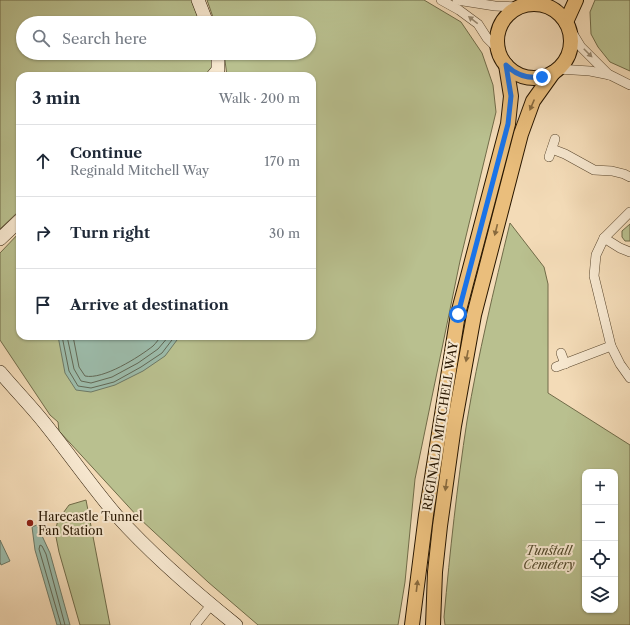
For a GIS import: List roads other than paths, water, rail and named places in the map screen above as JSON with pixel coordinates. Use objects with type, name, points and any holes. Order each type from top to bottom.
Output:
[{"type":"main road","points":[[568,25],[576,0]]},
{"type":"main road","points":[[528,3],[540,4],[551,8],[561,15],[568,25],[572,41],[571,49],[567,58],[556,71],[542,77],[531,78],[518,74],[506,65],[498,49],[497,35],[507,15],[528,3]]},
{"type":"main road","name":"REGINALD MITCHELL WAY","points":[[412,625],[426,515],[458,314],[508,124],[511,96],[506,65]]},
{"type":"main road","name":"REGINALD MITCHELL WAY","points":[[432,625],[435,572],[440,526],[454,426],[474,315],[521,134],[533,101],[556,71]]},
{"type":"street","points":[[198,0],[204,16]]},
{"type":"street","points":[[441,0],[459,10],[478,24],[487,38],[498,49]]},
{"type":"street","points":[[457,0],[495,6],[528,3]]},
{"type":"street","points":[[568,25],[581,47],[610,75]]},
{"type":"street","points":[[216,72],[218,70],[218,60]]},
{"type":"street","points":[[556,71],[590,71],[610,75],[630,85]]},
{"type":"street","points":[[555,139],[550,153],[565,154],[594,170],[612,171],[624,174],[630,178]]},
{"type":"street","points":[[630,212],[604,238],[596,255],[594,276],[611,346],[620,364],[630,378]]},
{"type":"street","points":[[0,240],[16,224]]},
{"type":"street","points":[[604,238],[620,248],[630,252]]},
{"type":"street","points":[[556,368],[611,346]]},
{"type":"street","points":[[561,354],[565,364]]},
{"type":"street","points":[[0,372],[46,425],[80,471],[118,517],[160,559],[211,605],[236,625]]},
{"type":"street","points":[[0,386],[17,392]]},
{"type":"street","points":[[195,625],[211,605]]},
{"type":"water","points":[[59,340],[177,340],[165,356],[143,371],[115,385],[91,392],[76,390],[65,373]]},
{"type":"water","points":[[37,525],[50,553],[70,625],[57,625],[35,550],[32,527]]},
{"type":"water","points":[[0,540],[10,561],[1,565],[0,562]]},
{"type":"place","name":"Harecastle Tunnel Fan Station","points":[[30,523]]},
{"type":"park label","name":"Tunstall Cemetery","points":[[549,557]]}]
